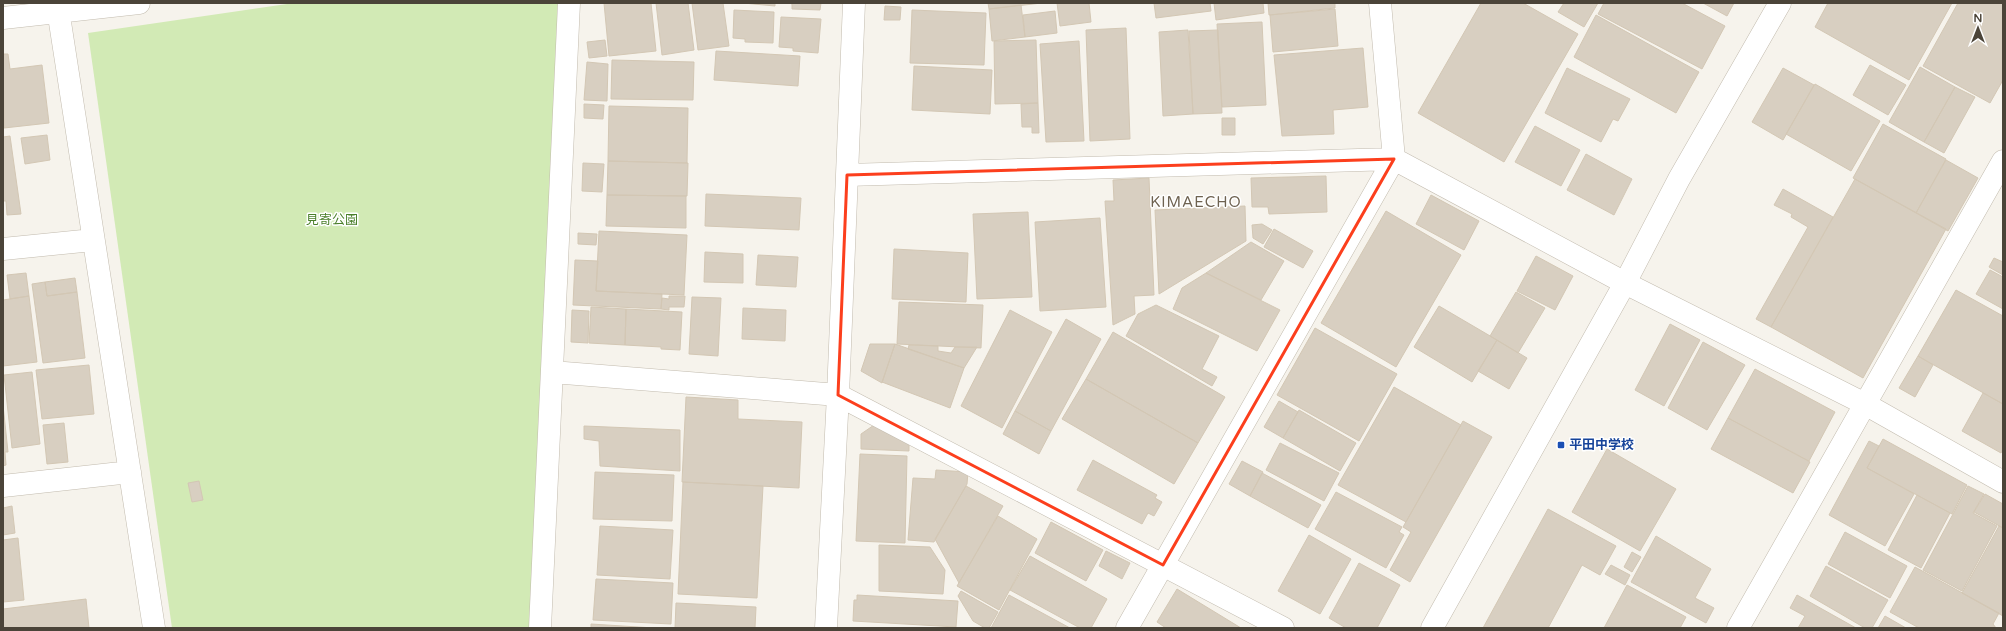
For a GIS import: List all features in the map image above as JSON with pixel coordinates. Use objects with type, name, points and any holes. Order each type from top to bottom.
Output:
[{"type":"street","points":[[3,18],[58,7],[139,3]]},
{"type":"street","points":[[540,628],[569,3]]},
{"type":"street","points":[[826,628],[838,395],[854,3]]},
{"type":"street","points":[[1128,628],[1394,159],[1380,3]]},
{"type":"street","points":[[1432,628],[1625,283],[1679,178],[1780,3]]},
{"type":"street","points":[[58,7],[154,628]]},
{"type":"street","points":[[847,175],[1394,159],[1625,283],[1865,404],[2003,482]]},
{"type":"street","points":[[1738,628],[2003,161]]},
{"type":"street","points":[[3,249],[93,240]]},
{"type":"street","points":[[552,372],[838,395],[1283,628]]},
{"type":"street","points":[[3,486],[130,472]]},
{"type":"highlighted area","points":[[1394,159],[1163,565],[838,395],[847,175]]},
{"type":"green space","name":"見寄公園","points":[[294,3],[558,3],[531,628],[172,628],[88,33]]},
{"type":"building","points":[[604,3],[651,3],[656,51],[609,56]]},
{"type":"building","points":[[656,3],[688,3],[694,50],[662,55]]},
{"type":"building","points":[[692,3],[723,3],[729,46],[698,50]]},
{"type":"building","points":[[743,3],[775,3],[775,6]]},
{"type":"building","points":[[790,3],[821,3],[820,10],[792,9],[792,4]]},
{"type":"building","points":[[988,3],[1042,3],[989,9]]},
{"type":"building","points":[[1057,3],[1089,3],[1091,22],[1060,26]]},
{"type":"building","points":[[1154,3],[1210,3],[1211,11],[1156,18]]},
{"type":"building","points":[[1214,3],[1263,3],[1264,13],[1216,20]]},
{"type":"building","points":[[1268,3],[1335,3],[1335,8],[1269,15]]},
{"type":"building","points":[[1481,3],[1523,3],[1578,34],[1504,162],[1418,113]]},
{"type":"building","points":[[1564,3],[1598,3],[1584,27],[1558,12]]},
{"type":"building","points":[[1604,3],[1682,3],[1725,26],[1702,69],[1598,14]]},
{"type":"building","points":[[1703,3],[1734,3],[1727,16]]},
{"type":"building","points":[[1828,3],[1952,3],[1909,80],[1815,27]]},
{"type":"building","points":[[1958,3],[2003,3],[2003,80],[1990,103],[1923,66]]},
{"type":"building","points":[[1021,5],[1025,37],[992,41],[989,9]]},
{"type":"building","points":[[885,6],[901,7],[900,20],[884,20]]},
{"type":"building","points":[[1335,9],[1338,46],[1273,52],[1270,15]]},
{"type":"building","points":[[734,10],[774,12],[773,43],[745,42],[745,39],[733,38]]},
{"type":"building","points":[[912,10],[986,13],[984,65],[910,63]]},
{"type":"building","points":[[1055,11],[1057,33],[1025,37],[1023,15]]},
{"type":"building","points":[[1596,15],[1699,72],[1676,113],[1574,57]]},
{"type":"building","points":[[781,17],[821,19],[818,53],[793,51],[793,48],[779,47]]},
{"type":"building","points":[[1262,22],[1266,105],[1222,107],[1217,24]]},
{"type":"building","points":[[1126,28],[1130,139],[1090,141],[1086,30]]},
{"type":"building","points":[[1188,30],[1193,114],[1163,116],[1159,32]]},
{"type":"building","points":[[1218,30],[1222,113],[1193,114],[1189,31]]},
{"type":"building","points":[[605,40],[607,56],[589,58],[587,42]]},
{"type":"building","points":[[1036,40],[1038,103],[995,104],[994,41]]},
{"type":"building","points":[[1079,41],[1084,141],[1046,142],[1040,44]]},
{"type":"building","points":[[1363,48],[1368,107],[1333,110],[1334,134],[1282,136],[1274,55]]},
{"type":"building","points":[[716,51],[800,56],[798,86],[714,80]]},
{"type":"building","points":[[3,54],[8,54],[10,69],[42,65],[49,123],[4,128]]},
{"type":"building","points":[[612,60],[694,62],[693,100],[611,99]]},
{"type":"building","points":[[587,62],[608,64],[607,101],[584,100]]},
{"type":"building","points":[[1870,65],[1906,85],[1888,115],[1853,95]]},
{"type":"building","points":[[914,66],[992,70],[990,114],[912,110]]},
{"type":"building","points":[[1920,67],[1955,87],[1924,142],[1889,122]]},
{"type":"building","points":[[1567,68],[1630,99],[1618,121],[1613,119],[1601,142],[1545,113]]},
{"type":"building","points":[[1783,68],[1814,85],[1783,140],[1752,122]]},
{"type":"building","points":[[1815,84],[1880,121],[1851,171],[1786,134]]},
{"type":"building","points":[[1955,87],[1975,97],[1944,153],[1924,142]]},
{"type":"building","points":[[1038,103],[1039,133],[1032,133],[1032,127],[1022,127],[1021,104]]},
{"type":"building","points":[[584,104],[604,105],[603,119],[584,118]]},
{"type":"building","points":[[609,106],[688,108],[687,163],[608,161]]},
{"type":"building","points":[[1222,118],[1235,118],[1235,135],[1222,135]]},
{"type":"building","points":[[1883,124],[1946,159],[1916,213],[1853,178]]},
{"type":"building","points":[[1535,126],[1580,150],[1561,186],[1515,162]]},
{"type":"building","points":[[47,135],[50,160],[25,164],[21,138]]},
{"type":"building","points":[[10,136],[21,214],[7,215],[6,201],[3,201],[3,137]]},
{"type":"building","points":[[1586,154],[1632,179],[1614,215],[1567,190]]},
{"type":"building","points":[[1946,160],[1978,178],[1948,231],[1916,213]]},
{"type":"building","points":[[608,161],[688,163],[687,196],[607,195]]},
{"type":"building","points":[[583,163],[604,164],[602,192],[582,191]]},
{"type":"building","points":[[1326,176],[1327,212],[1269,214],[1268,207],[1252,207],[1251,178]]},
{"type":"building","points":[[1149,178],[1154,295],[1134,296],[1135,314],[1113,325],[1105,201],[1114,201],[1113,180]]},
{"type":"building","points":[[1855,179],[1946,229],[1863,378],[1771,327]]},
{"type":"building","points":[[1783,189],[1833,217],[1771,327],[1756,319],[1808,227],[1791,217],[1792,214],[1774,205]]},
{"type":"building","points":[[706,194],[801,198],[799,230],[705,226]]},
{"type":"building","points":[[607,195],[686,196],[686,228],[606,226]]},
{"type":"building","points":[[1431,195],[1479,221],[1464,250],[1416,224]]},
{"type":"building","points":[[1245,206],[1246,241],[1159,294],[1155,210]]},
{"type":"building","points":[[1386,211],[1461,255],[1396,367],[1321,323]]},
{"type":"building","points":[[1028,212],[1032,297],[977,299],[973,214]]},
{"type":"building","points":[[1100,218],[1106,307],[1040,311],[1035,222]]},
{"type":"building","points":[[1262,224],[1272,230],[1263,244],[1253,238],[1252,225]]},
{"type":"building","points":[[1274,229],[1313,251],[1303,268],[1264,247]]},
{"type":"building","points":[[599,231],[687,235],[684,295],[596,291]]},
{"type":"building","points":[[578,233],[597,234],[596,245],[578,244]]},
{"type":"building","points":[[1251,242],[1284,261],[1261,300],[1206,273]]},
{"type":"building","points":[[894,249],[968,253],[966,302],[892,299]]},
{"type":"building","points":[[705,252],[743,254],[743,283],[704,282]]},
{"type":"building","points":[[758,255],[798,257],[796,287],[756,285]]},
{"type":"building","points":[[1536,256],[1573,276],[1555,310],[1517,291]]},
{"type":"building","points":[[1994,258],[2003,262],[2003,275],[1989,267]]},
{"type":"building","points":[[575,260],[598,261],[596,291],[662,294],[661,309],[573,305]]},
{"type":"building","points":[[1990,270],[2003,277],[2003,309],[1976,294]]},
{"type":"building","points":[[26,273],[29,296],[10,299],[7,275]]},
{"type":"building","points":[[1206,273],[1280,310],[1257,351],[1173,309],[1182,288]]},
{"type":"building","points":[[75,278],[77,292],[47,296],[45,282]]},
{"type":"building","points":[[45,282],[47,296],[77,292],[85,358],[43,363],[32,284]]},
{"type":"building","points":[[1956,290],[2003,316],[2003,404],[1918,356]]},
{"type":"building","points":[[1516,292],[1545,308],[1518,353],[1490,336]]},
{"type":"building","points":[[29,296],[37,362],[3,366],[3,300]]},
{"type":"building","points":[[669,296],[685,296],[684,307],[669,307],[669,310],[661,309],[662,298],[669,299]]},
{"type":"building","points":[[692,297],[721,298],[718,356],[689,354]]},
{"type":"building","points":[[899,302],[983,305],[981,348],[897,344]]},
{"type":"building","points":[[1156,305],[1219,336],[1202,369],[1217,377],[1212,386],[1126,336],[1138,314]]},
{"type":"building","points":[[1439,306],[1497,340],[1472,382],[1414,347]]},
{"type":"building","points":[[591,307],[626,309],[625,345],[589,343]]},
{"type":"building","points":[[743,308],[786,310],[785,341],[742,339]]},
{"type":"building","points":[[626,309],[682,312],[680,350],[661,349],[661,347],[625,345]]},
{"type":"building","points":[[572,310],[589,311],[588,343],[571,342]]},
{"type":"building","points":[[1010,310],[1052,332],[1002,428],[961,406]]},
{"type":"building","points":[[1066,319],[1101,339],[1051,431],[1015,411]]},
{"type":"building","points":[[1670,324],[1700,340],[1664,406],[1635,390]]},
{"type":"building","points":[[1315,328],[1397,374],[1359,441],[1277,395]]},
{"type":"building","points":[[1113,332],[1225,397],[1198,443],[1086,379]]},
{"type":"building","points":[[1497,340],[1527,358],[1509,389],[1478,371]]},
{"type":"building","points":[[1703,342],[1745,365],[1707,430],[1668,408]]},
{"type":"building","points":[[870,344],[895,344],[882,383],[861,371]]},
{"type":"building","points":[[895,344],[964,368],[950,408],[882,382]]},
{"type":"building","points":[[909,345],[938,346],[938,351],[951,353],[955,347],[977,347],[964,368],[908,349]]},
{"type":"building","points":[[1918,356],[1933,365],[1915,397],[1899,388]]},
{"type":"building","points":[[89,365],[94,414],[42,419],[36,370]]},
{"type":"building","points":[[1755,369],[1835,412],[1809,461],[1728,418]]},
{"type":"building","points":[[32,372],[40,444],[12,448],[4,375]]},
{"type":"building","points":[[1086,379],[1198,443],[1174,484],[1062,419]]},
{"type":"building","points":[[1394,387],[1461,425],[1406,522],[1338,485]]},
{"type":"building","points":[[1983,393],[2003,404],[2003,449],[2001,453],[1962,431]]},
{"type":"building","points":[[686,397],[738,400],[738,419],[802,422],[799,488],[682,482]]},
{"type":"building","points":[[1279,401],[1298,412],[1283,438],[1264,427]]},
{"type":"building","points":[[3,405],[8,452],[5,452],[6,465],[3,466]]},
{"type":"building","points":[[1299,410],[1356,443],[1340,471],[1283,438]]},
{"type":"building","points":[[1015,411],[1051,431],[1039,454],[1003,434]]},
{"type":"building","points":[[1728,418],[1810,462],[1793,493],[1711,449]]},
{"type":"building","points":[[1463,421],[1492,437],[1410,582],[1390,570],[1411,532],[1403,527]]},
{"type":"building","points":[[64,423],[68,462],[47,464],[43,425]]},
{"type":"building","points":[[877,423],[909,441],[909,451],[861,449],[861,434]]},
{"type":"building","points":[[584,426],[680,430],[680,471],[600,466],[599,441],[584,439]]},
{"type":"building","points":[[1883,439],[1967,485],[1952,514],[1867,468]]},
{"type":"building","points":[[1869,441],[1879,446],[1867,468],[1914,494],[1885,546],[1829,515]]},
{"type":"building","points":[[1280,443],[1339,473],[1324,501],[1266,470]]},
{"type":"building","points":[[1607,449],[1676,489],[1640,551],[1572,512]]},
{"type":"building","points":[[860,454],[907,456],[905,543],[856,541]]},
{"type":"building","points":[[1093,460],[1157,495],[1155,498],[1162,502],[1154,516],[1148,513],[1142,524],[1077,490]]},
{"type":"building","points":[[1242,461],[1263,472],[1250,496],[1229,484]]},
{"type":"building","points":[[936,470],[968,472],[967,484],[934,542],[908,540],[913,478],[935,479]]},
{"type":"building","points":[[595,472],[674,475],[672,521],[593,519]]},
{"type":"building","points":[[1262,473],[1321,505],[1308,528],[1250,496]]},
{"type":"building","points":[[199,481],[203,500],[192,502],[188,483]]},
{"type":"building","points":[[683,482],[763,486],[757,598],[678,594]]},
{"type":"building","points":[[966,486],[1003,506],[959,583],[935,539]]},
{"type":"building","points":[[1968,486],[1984,494],[1973,513],[1997,526],[1962,591],[1923,570]]},
{"type":"building","points":[[1336,492],[1402,527],[1399,532],[1404,535],[1386,568],[1315,529]]},
{"type":"building","points":[[1985,494],[2003,504],[2003,528],[1974,512]]},
{"type":"building","points":[[1917,495],[1950,513],[1921,568],[1888,550]]},
{"type":"building","points":[[12,506],[15,533],[3,535],[3,508]]},
{"type":"building","points":[[1548,509],[1616,546],[1600,575],[1582,565],[1548,628],[1483,628]]},
{"type":"building","points":[[998,516],[1037,539],[999,610],[957,586]]},
{"type":"building","points":[[1051,522],[1103,550],[1086,581],[1035,553]]},
{"type":"building","points":[[600,526],[673,530],[670,579],[597,575]]},
{"type":"building","points":[[1999,526],[2003,528],[2003,616],[1962,593]]},
{"type":"building","points":[[1845,532],[1907,566],[1890,598],[1828,564]]},
{"type":"building","points":[[1309,535],[1351,559],[1320,614],[1278,591]]},
{"type":"building","points":[[1656,536],[1711,569],[1695,598],[1714,608],[1706,623],[1631,582]]},
{"type":"building","points":[[18,538],[24,600],[3,602],[3,540]]},
{"type":"building","points":[[879,545],[930,547],[945,570],[943,594],[879,591]]},
{"type":"building","points":[[1106,551],[1130,563],[1122,579],[1099,566]]},
{"type":"building","points":[[1632,552],[1641,557],[1632,572],[1624,567]]},
{"type":"building","points":[[1030,556],[1107,599],[1091,628],[1080,628],[1010,590]]},
{"type":"building","points":[[1359,563],[1400,585],[1377,628],[1346,628],[1329,618]]},
{"type":"building","points":[[1611,565],[1630,575],[1625,585],[1605,574]]},
{"type":"building","points":[[1826,566],[1888,600],[1872,628],[1865,628],[1810,596]]},
{"type":"building","points":[[1915,567],[1999,613],[1993,624],[1996,628],[1919,628],[1890,612]]},
{"type":"building","points":[[596,579],[673,583],[671,624],[593,620]]},
{"type":"building","points":[[1627,585],[1686,617],[1680,628],[1604,628]]},
{"type":"building","points":[[1177,589],[1241,628],[1166,628],[1157,622]]},
{"type":"building","points":[[961,591],[998,612],[989,628],[985,628],[973,621],[958,596]]},
{"type":"building","points":[[857,595],[958,601],[956,627],[853,621],[854,600],[857,600]]},
{"type":"building","points":[[1009,595],[1070,628],[991,628]]},
{"type":"building","points":[[1797,595],[1856,628],[1798,628],[1805,616],[1790,608]]},
{"type":"building","points":[[86,599],[89,628],[3,628],[3,609]]},
{"type":"building","points":[[676,603],[756,607],[755,628],[675,628]]},
{"type":"building","points":[[1885,616],[1906,628],[1878,628]]},
{"type":"building","points":[[591,624],[654,628],[591,628]]},
{"type":"place","name":"平田中学校","points":[[1561,445]]},
{"type":"district","name":"KIMAECHO","points":[[1196,202]]}]
